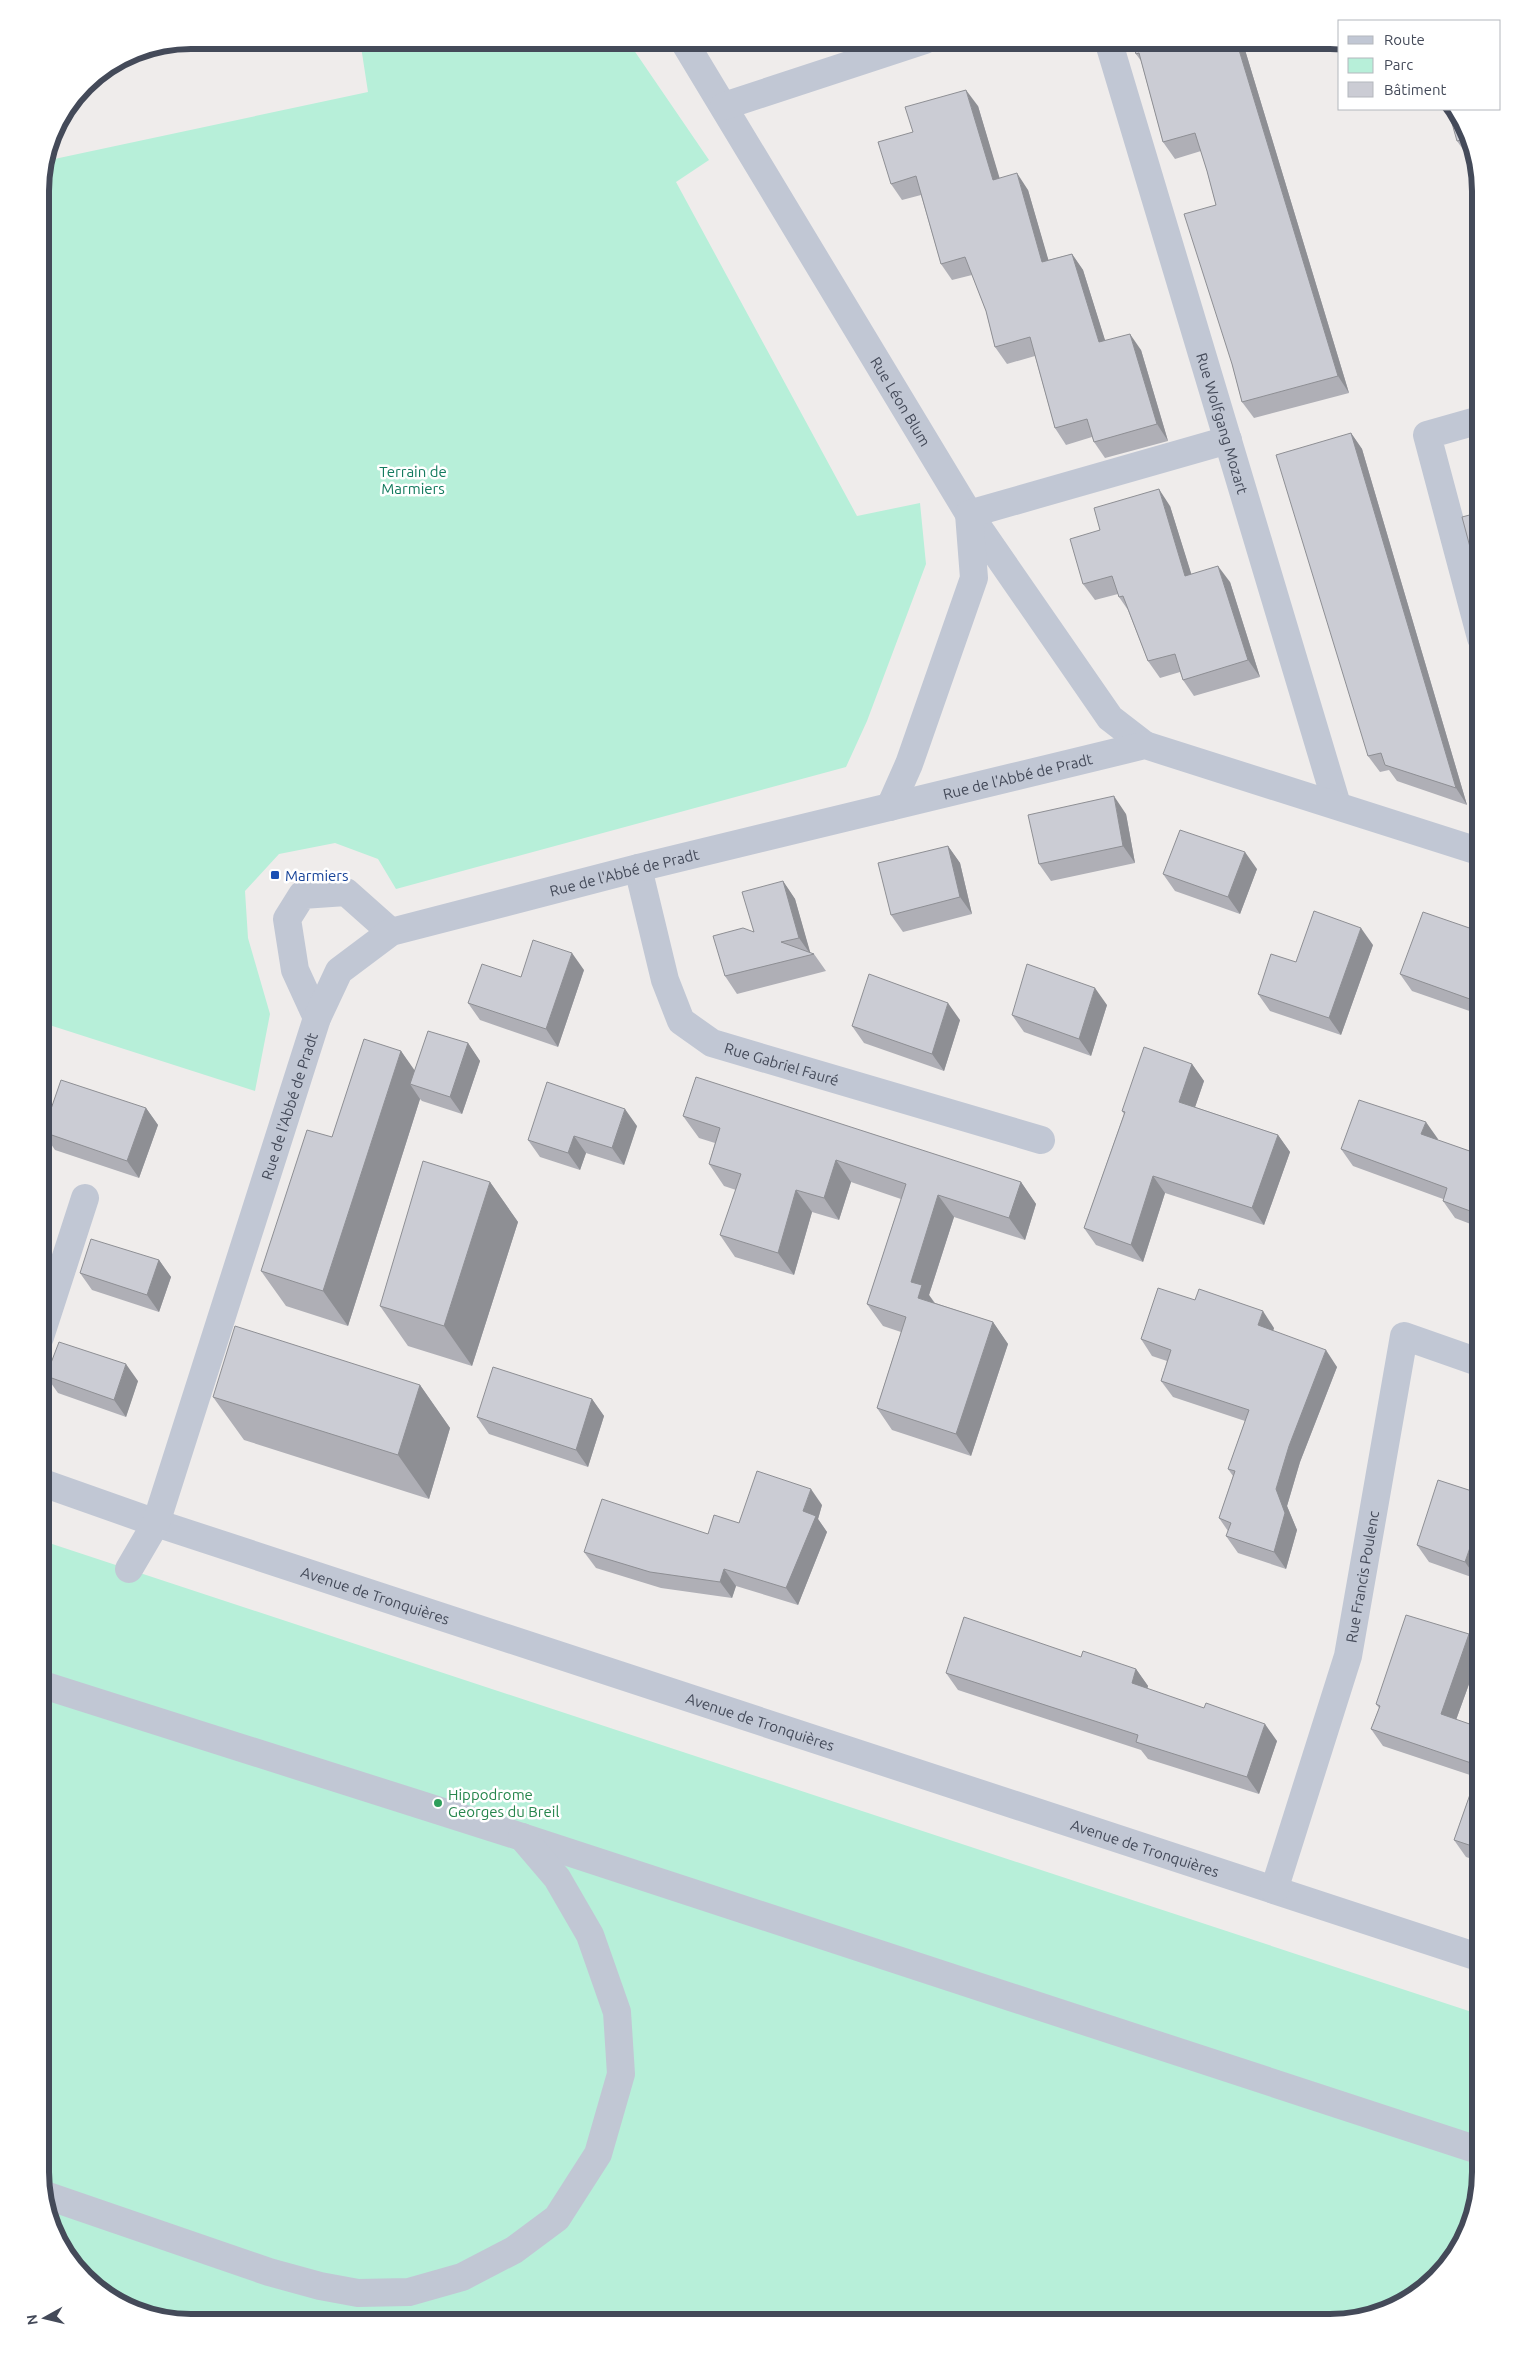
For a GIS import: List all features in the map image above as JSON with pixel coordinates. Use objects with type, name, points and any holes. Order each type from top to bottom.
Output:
[{"type":"street","name":"Rue Léon Blum","points":[[689,49],[970,514],[1110,718],[1145,745]]},
{"type":"street","points":[[724,106],[898,49]]},
{"type":"street","name":"Rue Wolfgang Mozart","points":[[1111,49],[1338,805]]},
{"type":"street","points":[[1472,422],[1427,435],[1472,604]]},
{"type":"street","points":[[890,807],[909,764],[974,578],[970,514],[1228,440]]},
{"type":"street","points":[[1145,745],[1472,849]]},
{"type":"street","name":"Rue de l'Abbé de Pradt","points":[[129,1569],[156,1523],[317,1018],[339,971],[391,932],[638,868],[1145,745]]},
{"type":"street","name":"Rue Gabriel Fauré","points":[[638,868],[664,980],[681,1021],[712,1043],[1041,1140]]},
{"type":"street","points":[[317,1018],[295,970],[287,919],[302,895],[346,892],[391,932]]},
{"type":"street","points":[[49,1309],[85,1198]]},
{"type":"street","name":"Rue Francis Poulenc","points":[[1274,1890],[1348,1656],[1404,1336],[1472,1360]]},
{"type":"street","name":"Avenue de Tronquières","points":[[49,1485],[156,1523],[1472,1955]]},
{"type":"street","points":[[49,1687],[522,1837],[1472,2148]]},
{"type":"street","points":[[52,2197],[269,2272],[320,2286],[358,2293],[409,2292],[462,2277],[514,2250],[557,2218],[598,2154],[621,2074],[617,2012],[590,1935],[557,1878],[522,1837]]},
{"type":"green space","name":"Terrain de Marmiers","points":[[361,49],[633,49],[709,160],[676,182],[857,516],[920,503],[926,564],[867,721],[846,767],[396,889],[378,859],[335,843],[279,854],[245,891],[248,938],[270,1014],[255,1091],[49,1025],[49,182],[51,163],[52,159],[368,92]]},
{"type":"green space","name":"Hippodrome Georges du Breil","points":[[49,1543],[1472,2012],[1471,2190],[1467,2209],[1453,2243],[1431,2273],[1401,2295],[1367,2309],[1330,2314],[182,2314],[163,2312],[128,2300],[97,2279],[78,2259],[60,2226],[50,2190]]},
{"type":"building","points":[[1135,49],[1239,49],[1338,376],[1242,402],[1232,364],[1184,214],[1216,205],[1207,171],[1195,133],[1163,142],[1139,53],[1136,54]]},
{"type":"building","points":[[966,90],[993,180],[1017,173],[1042,262],[1072,254],[1099,342],[1130,334],[1157,424],[1094,442],[1087,419],[1055,428],[1030,337],[995,347],[986,311],[965,257],[941,264],[916,176],[891,184],[878,142],[913,132],[905,107]]},
{"type":"building","points":[[1450,114],[1462,140],[1457,141]]},
{"type":"building","points":[[1351,433],[1456,788],[1385,765],[1381,753],[1368,756],[1276,455]]},
{"type":"building","points":[[1159,489],[1185,576],[1218,566],[1248,660],[1183,680],[1175,654],[1148,661],[1123,596],[1119,597],[1112,576],[1083,584],[1070,539],[1100,530],[1094,508]]},
{"type":"building","points":[[1472,514],[1472,554],[1462,517]]},
{"type":"building","points":[[1114,796],[1123,846],[1039,864],[1028,815]]},
{"type":"building","points":[[1180,830],[1245,852],[1228,897],[1163,874]]},
{"type":"building","points":[[948,846],[960,897],[891,915],[878,863]]},
{"type":"building","points":[[783,881],[799,938],[781,942],[814,954],[725,976],[713,936],[743,928],[754,932],[742,892]]},
{"type":"building","points":[[1314,911],[1361,928],[1329,1018],[1258,994],[1271,954],[1296,962]]},
{"type":"building","points":[[1423,912],[1472,929],[1472,1000],[1400,974]]},
{"type":"building","points":[[533,940],[572,953],[546,1029],[468,1003],[482,964],[521,977]]},
{"type":"building","points":[[1027,964],[1095,988],[1079,1039],[1012,1015]]},
{"type":"building","points":[[869,974],[948,1003],[932,1054],[852,1026]]},
{"type":"building","points":[[428,1031],[468,1043],[450,1097],[410,1084]]},
{"type":"building","points":[[364,1039],[401,1051],[323,1291],[261,1271],[307,1130],[332,1137]]},
{"type":"building","points":[[1144,1047],[1192,1064],[1179,1102],[1278,1135],[1252,1208],[1153,1176],[1131,1245],[1084,1228],[1125,1112],[1122,1111]]},
{"type":"building","points":[[696,1077],[1021,1182],[1009,1218],[938,1195],[911,1282],[922,1285],[918,1298],[993,1322],[956,1434],[877,1408],[906,1317],[867,1304],[906,1184],[836,1160],[824,1198],[796,1190],[778,1253],[720,1235],[741,1174],[709,1164],[720,1128],[683,1116]]},
{"type":"building","points":[[61,1080],[146,1108],[127,1161],[49,1134],[49,1115]]},
{"type":"building","points":[[547,1082],[625,1109],[612,1148],[574,1136],[568,1153],[528,1140]]},
{"type":"building","points":[[1359,1100],[1426,1122],[1421,1134],[1472,1152],[1472,1212],[1443,1201],[1447,1188],[1341,1149]]},
{"type":"building","points":[[423,1161],[490,1182],[444,1326],[380,1306]]},
{"type":"building","points":[[91,1239],[159,1260],[147,1295],[80,1273]]},
{"type":"building","points":[[1158,1288],[1195,1300],[1199,1289],[1263,1311],[1258,1325],[1326,1350],[1289,1446],[1276,1489],[1285,1513],[1274,1552],[1226,1536],[1231,1523],[1219,1518],[1235,1471],[1228,1469],[1249,1410],[1161,1381],[1171,1350],[1141,1339]]},
{"type":"building","points":[[235,1326],[420,1385],[398,1455],[213,1397]]},
{"type":"building","points":[[59,1342],[126,1364],[114,1400],[49,1377],[49,1368]]},
{"type":"building","points":[[493,1367],[592,1399],[576,1450],[477,1417]]},
{"type":"building","points":[[757,1471],[811,1489],[803,1511],[816,1516],[786,1588],[724,1569],[720,1582],[650,1572],[584,1552],[602,1499],[708,1534],[714,1515],[739,1523]]},
{"type":"building","points":[[1438,1480],[1472,1491],[1472,1542],[1465,1562],[1417,1545]]},
{"type":"building","points":[[1406,1615],[1469,1634],[1441,1714],[1472,1725],[1472,1763],[1371,1729],[1380,1706],[1376,1704]]},
{"type":"building","points":[[964,1617],[1081,1657],[1083,1651],[1136,1669],[1132,1683],[1204,1708],[1206,1703],[1265,1724],[1247,1777],[1136,1742],[1138,1735],[946,1673]]},
{"type":"building","points":[[1472,1789],[1472,1846],[1454,1840]]},
{"type":"place","name":"Marmiers","points":[[275,875]]},
{"type":"place","name":"Hippodrome Georges du Breil","points":[[438,1803]]}]
